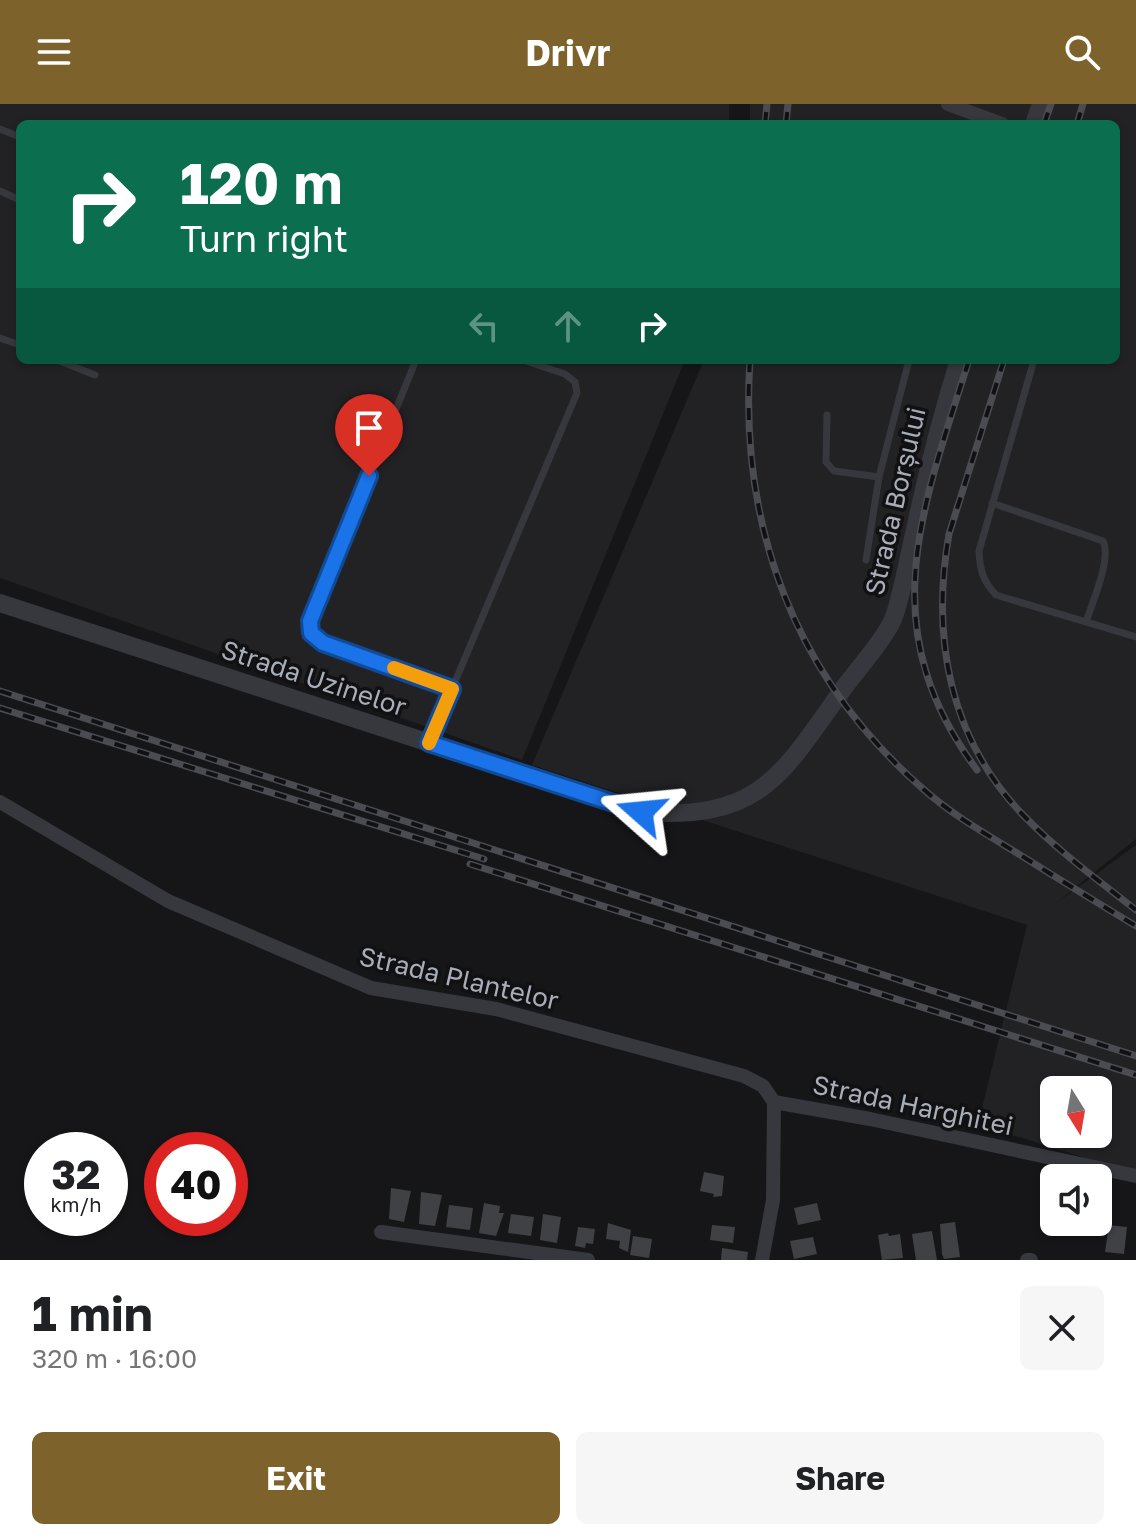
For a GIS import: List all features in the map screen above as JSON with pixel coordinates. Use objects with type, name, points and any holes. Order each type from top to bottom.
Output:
[{"type":"street","points":[[948,104],[991,120]]},
{"type":"street","name":"Strada Borșului","points":[[844,688],[894,617],[938,425],[958,364]]},
{"type":"street","name":"Strada Uzinelor","points":[[0,603],[641,812],[705,812],[731,805],[763,788],[790,763],[844,688]]},
{"type":"street","name":"Strada Plantelor","points":[[0,802],[168,901],[371,988],[496,1009],[744,1076],[763,1086],[774,1102]]},
{"type":"street","points":[[762,1260],[773,1200],[774,1102]]},
{"type":"street","name":"Strada Harghitei","points":[[774,1102],[870,1119],[1136,1176]]},
{"type":"street","points":[[381,1232],[588,1260]]},
{"type":"lane","points":[[67,364],[95,375]]},
{"type":"lane","points":[[414,364],[310,621],[311,633],[323,643],[452,689]]},
{"type":"lane","points":[[429,743],[577,393],[575,382],[565,374],[535,364]]},
{"type":"lane","points":[[866,560],[879,477],[908,364]]},
{"type":"lane","points":[[1033,364],[979,551],[984,582],[996,595],[1136,637]]},
{"type":"lane","points":[[827,415],[826,462],[829,467],[834,471],[879,477]]},
{"type":"lane","points":[[992,503],[1103,541],[1107,549],[1105,560],[1086,622]]},
{"type":"shaded area","points":[[0,104],[729,104],[729,120],[16,120],[16,364],[683,364],[522,760],[0,578]]},
{"type":"shaded area","points":[[750,104],[1136,104],[1136,839],[1056,903],[1136,845],[1136,1174],[1054,1148],[1112,1148],[1112,1076],[1040,1076],[1040,1144],[978,1124],[1027,925],[532,765],[702,364],[1120,364],[1120,120],[750,120]]},
{"type":"building","points":[[704,1172],[724,1176],[722,1196],[713,1197],[714,1194],[700,1191]]},
{"type":"building","points":[[391,1188],[411,1191],[404,1222],[389,1219]]},
{"type":"building","points":[[421,1192],[442,1195],[435,1226],[419,1224]]},
{"type":"building","points":[[484,1203],[500,1206],[499,1213],[504,1213],[496,1236],[479,1233]]},
{"type":"building","points":[[817,1203],[821,1220],[798,1225],[794,1208]]},
{"type":"building","points":[[449,1205],[473,1208],[470,1230],[446,1227]]},
{"type":"building","points":[[511,1214],[534,1217],[531,1236],[508,1233]]},
{"type":"building","points":[[543,1214],[561,1217],[557,1243],[540,1240]]},
{"type":"building","points":[[955,1222],[960,1257],[944,1259],[940,1224]]},
{"type":"building","points":[[608,1223],[631,1230],[628,1252],[619,1248],[620,1241],[606,1239]]},
{"type":"building","points":[[712,1225],[735,1227],[733,1243],[710,1240]]},
{"type":"building","points":[[1112,1225],[1127,1227],[1124,1254],[1105,1252],[1107,1236],[1112,1236]]},
{"type":"building","points":[[578,1227],[595,1229],[593,1244],[586,1243],[585,1248],[575,1246]]},
{"type":"building","points":[[932,1231],[937,1260],[916,1260],[912,1234]]},
{"type":"building","points":[[888,1233],[889,1236],[900,1234],[903,1258],[882,1260],[878,1235]]},
{"type":"building","points":[[633,1236],[652,1239],[649,1258],[630,1255]]},
{"type":"building","points":[[813,1237],[817,1254],[794,1259],[790,1241]]},
{"type":"building","points":[[722,1248],[748,1252],[747,1260],[721,1260]]},
{"type":"railway","points":[[765,120],[767,104]]},
{"type":"railway","points":[[786,120],[788,104]]},
{"type":"railway","points":[[1045,120],[1051,104]]},
{"type":"railway","points":[[1078,120],[1083,104]]},
{"type":"railway","points":[[750,364],[749,422],[754,482],[766,540],[784,595],[809,648],[840,698],[878,745],[944,806],[1136,926]]},
{"type":"railway","points":[[968,364],[935,468],[923,519],[916,569],[916,618],[925,668],[945,718],[977,770]]},
{"type":"railway","points":[[1003,364],[949,534],[943,611],[945,648],[952,685],[978,754],[999,786],[1050,841],[1136,910]]},
{"type":"railway","points":[[0,691],[1136,1056]]},
{"type":"railway","points":[[0,708],[484,859]]},
{"type":"railway","points":[[470,864],[1136,1075]]},
{"type":"slow traffic","points":[[394,668],[452,689],[429,743]]},
{"type":"route","points":[[369,476],[310,621],[311,633],[323,643],[452,689],[429,743],[641,812]]}]
